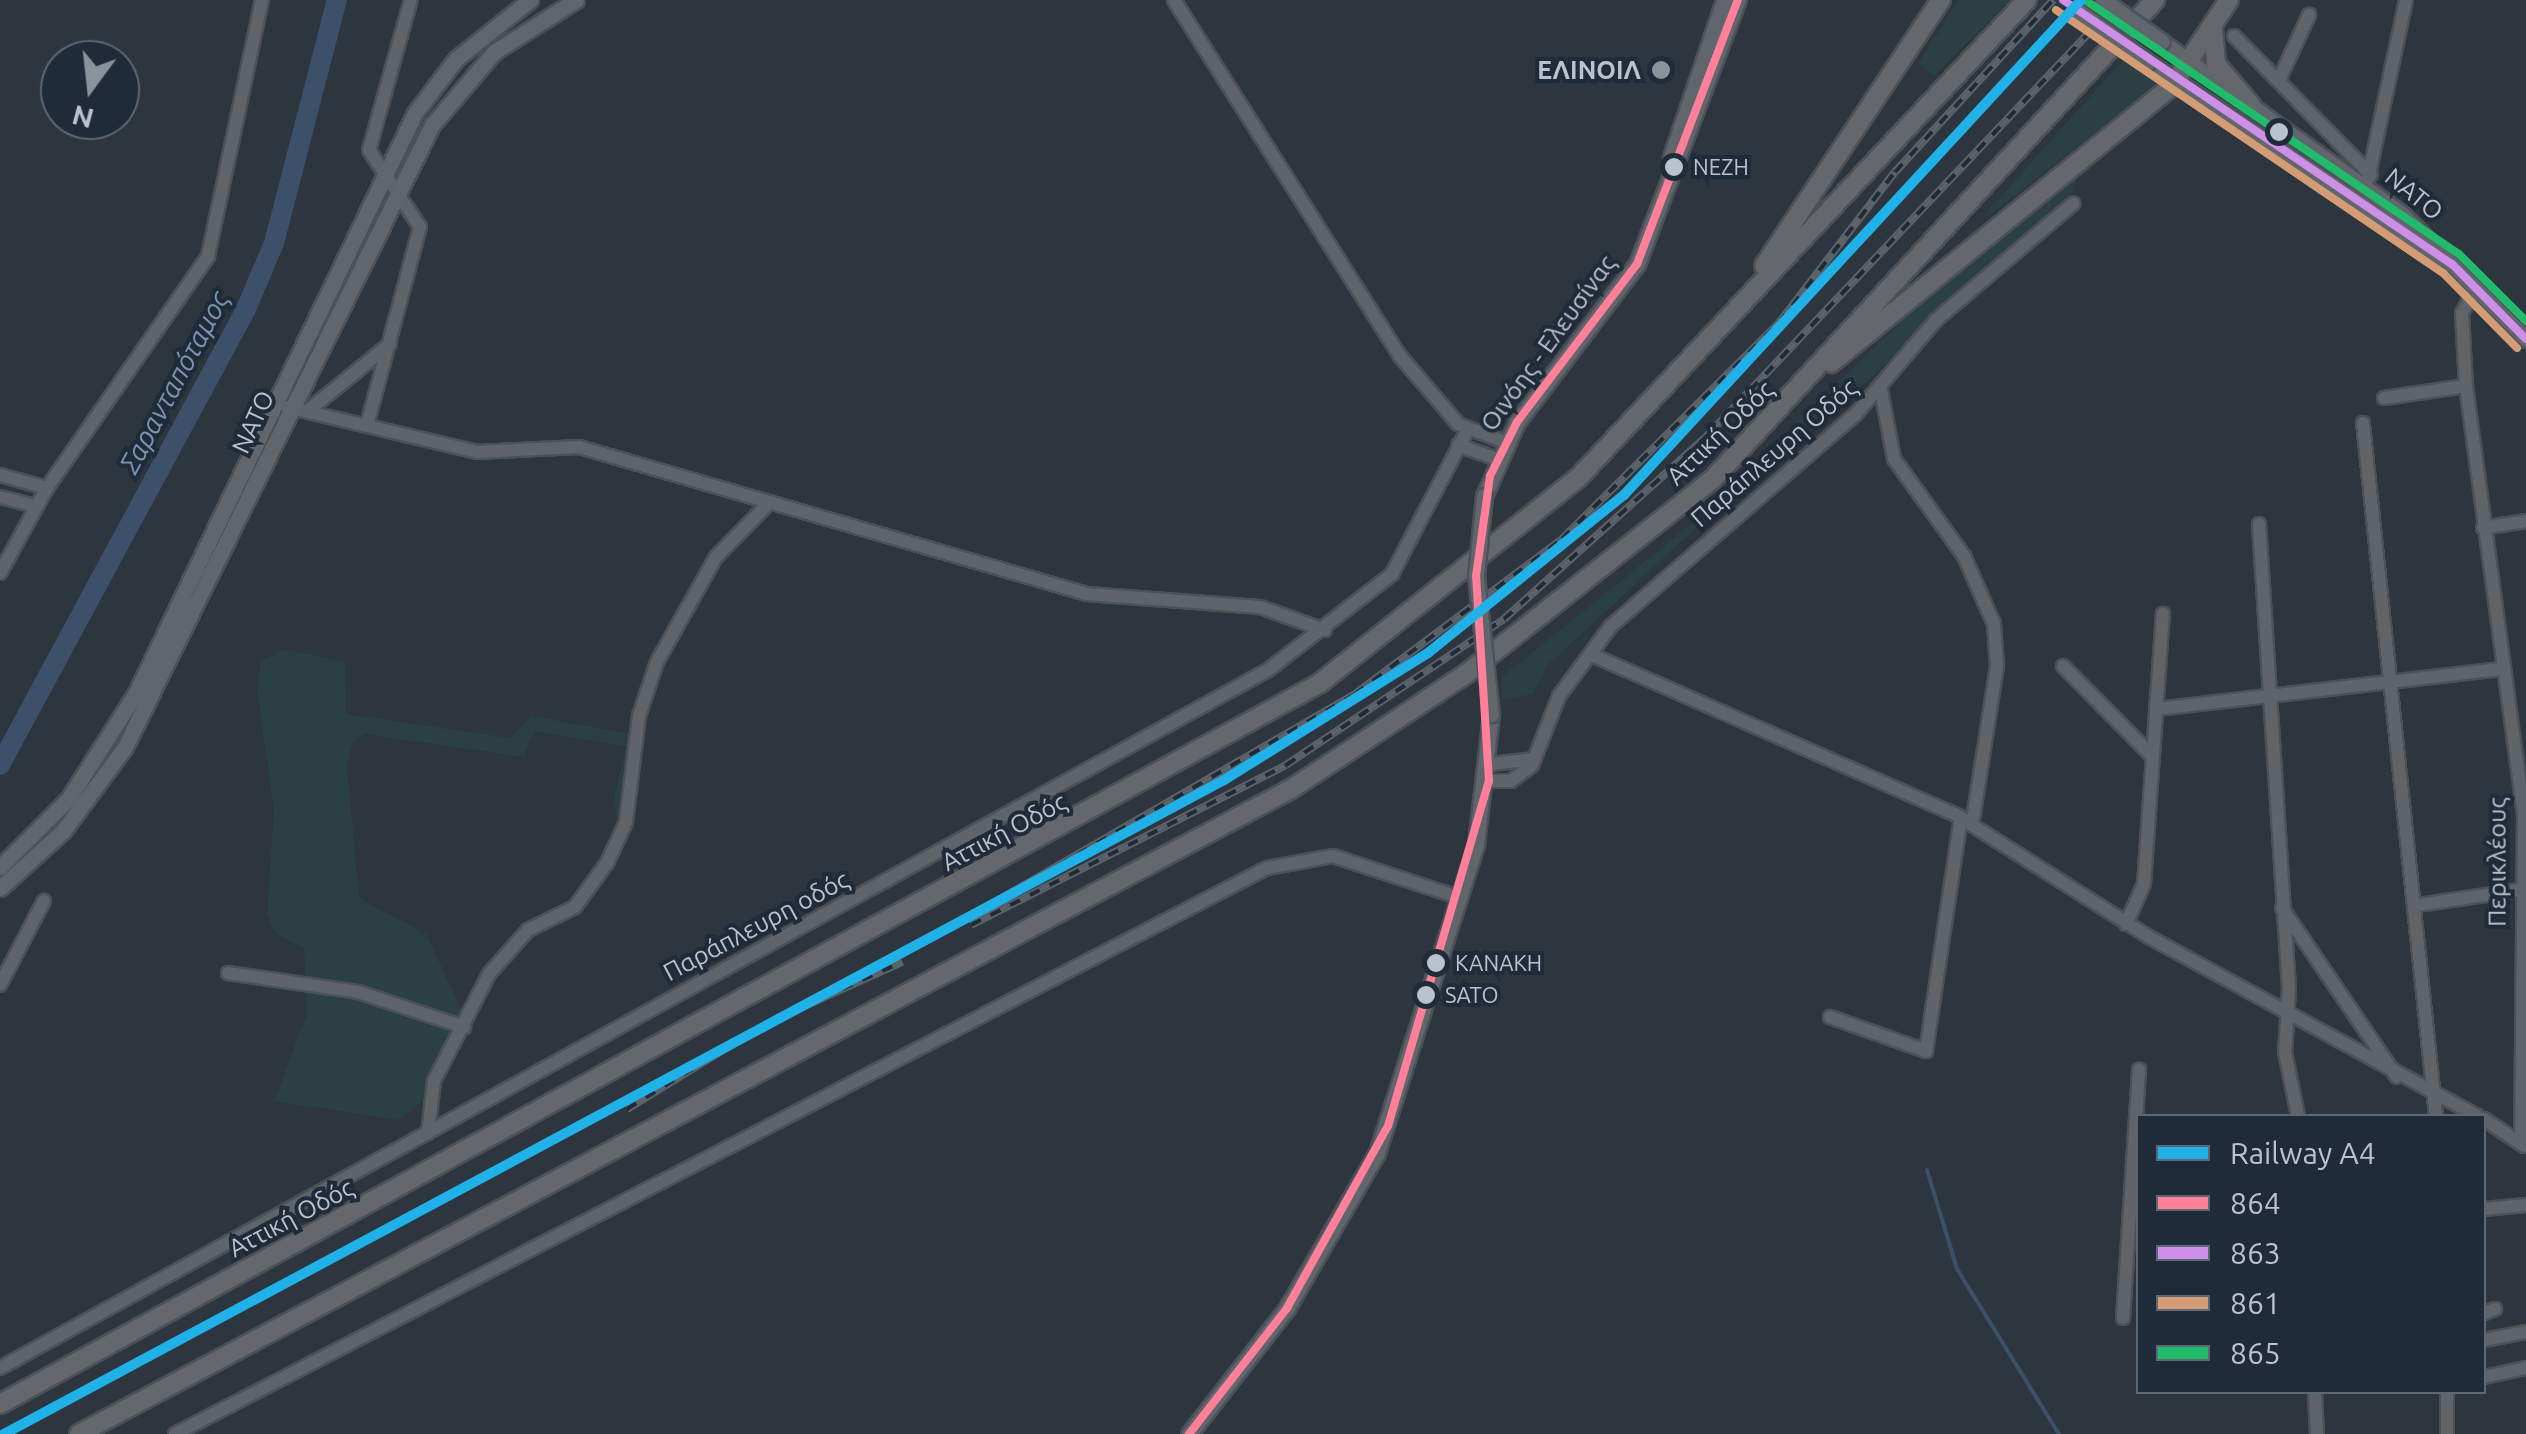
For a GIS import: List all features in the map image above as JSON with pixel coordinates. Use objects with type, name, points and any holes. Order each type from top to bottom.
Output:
[{"type":"highway","points":[[1694,358],[1835,171],[1940,0]]},
{"type":"highway","name":"Αττική Οδός","points":[[0,1404],[1257,723],[1516,534],[1694,358],[2026,0]]},
{"type":"highway","name":"Αττική Οδός","points":[[78,1434],[1352,752],[1560,606],[1713,479],[1821,368],[2154,0]]},
{"type":"highway","points":[[1821,368],[2176,82],[2229,0]]},
{"type":"highway","points":[[2214,25],[2216,64],[2251,105]]},
{"type":"main road","name":"ΝΑΤΟ","points":[[0,867],[69,798],[136,692],[384,175],[434,84],[530,0]]},
{"type":"main road","name":"ΝΑΤΟ","points":[[5,885],[85,806],[126,747],[288,406],[400,190],[472,74],[576,0]]},
{"type":"main road","name":"Οινόης - Ελευσίνας","points":[[1189,1434],[1287,1308],[1366,1178],[1461,898],[1489,782],[1492,714],[1476,576],[1484,496],[1505,442],[1637,264],[1724,0]]},
{"type":"main road","name":"Οινόης - Ελευσίνας","points":[[1670,166],[1738,0]]},
{"type":"main road","name":"ΝΑΤΟ","points":[[2064,0],[2176,82],[2452,264]]},
{"type":"main road","name":"ΝΑΤΟ","points":[[2103,0],[2251,105],[2367,180],[2452,264]]},
{"type":"main road","points":[[2452,264],[2526,338]]},
{"type":"street","points":[[0,573],[36,506],[208,256],[262,0]]},
{"type":"street","points":[[367,426],[420,227],[400,190],[384,175],[370,150],[411,0]]},
{"type":"street","points":[[1174,0],[1400,356],[1468,429],[1505,442]]},
{"type":"street","points":[[2367,180],[2406,0]]},
{"type":"street","points":[[2278,80],[2309,15]]},
{"type":"street","points":[[2234,36],[2367,180]]},
{"type":"street","name":"Παράπλευρη Οδός","points":[[1592,654],[1648,590],[1880,390],[1936,320],[2074,204]]},
{"type":"street","name":"Περικλέους","points":[[2476,288],[2462,313],[2466,386],[2504,669],[2520,738],[2525,815],[2518,890],[2523,966],[2524,1138]]},
{"type":"street","points":[[309,410],[390,344]]},
{"type":"street","points":[[2384,398],[2466,386]]},
{"type":"street","points":[[1830,1018],[1926,1051],[1938,925],[1967,821],[1998,666],[1994,624],[1964,556],[1894,459],[1880,390]]},
{"type":"street","points":[[288,406],[477,452],[579,447],[1124,603],[1260,607],[1325,630]]},
{"type":"street","points":[[2362,423],[2418,905],[2436,1114]]},
{"type":"street","name":"Παράπλευρη οδός","points":[[0,1368],[1117,757],[1325,630],[1392,574],[1468,429]]},
{"type":"street","points":[[1458,445],[1496,459]]},
{"type":"street","points":[[0,475],[48,488]]},
{"type":"street","points":[[0,497],[36,506]]},
{"type":"street","points":[[428,1133],[434,1082],[500,958],[528,930],[575,907],[600,874],[626,822],[639,716],[668,639],[716,557],[769,503]]},
{"type":"street","points":[[2484,528],[2526,520]]},
{"type":"street","points":[[2259,524],[2287,1012],[2298,1114]]},
{"type":"street","points":[[2126,924],[2144,884],[2163,614]]},
{"type":"street","points":[[1489,782],[1520,777],[1537,758],[1560,696],[1592,654],[1967,821],[2126,924],[2287,1012],[2437,1101],[2471,1114]]},
{"type":"street","points":[[2063,666],[2152,756]]},
{"type":"street","points":[[2156,710],[2504,669]]},
{"type":"street","points":[[1491,764],[1537,758]]},
{"type":"street","points":[[174,1434],[1267,868],[1334,856],[1461,898]]},
{"type":"street","points":[[2418,905],[2518,890]]},
{"type":"street","points":[[0,984],[44,901]]},
{"type":"street","points":[[2281,907],[2398,1079]]},
{"type":"street","points":[[228,973],[358,992],[464,1028]]},
{"type":"street","points":[[2138,1114],[2140,1070]]},
{"type":"street","points":[[2486,1120],[2524,1138]]},
{"type":"street","points":[[2123,1318],[2134,1237],[2136,1181]]},
{"type":"street","points":[[2486,1209],[2526,1205]]},
{"type":"street","points":[[2124,1291],[2136,1294]]},
{"type":"street","points":[[2486,1340],[2526,1332]]},
{"type":"street","points":[[2486,1376],[2526,1368]]},
{"type":"street","points":[[2315,1394],[2317,1434]]},
{"type":"street","points":[[2446,1434],[2447,1394]]},
{"type":"green space","points":[[1959,0],[2010,0],[1934,76],[1918,63]]},
{"type":"green space","points":[[2126,57],[2157,84],[1985,219],[1990,208]]},
{"type":"green space","points":[[2196,77],[2368,195],[2192,83]]},
{"type":"green space","points":[[2077,177],[2070,202],[1851,395],[1844,391],[1548,665],[1533,694],[1502,699],[1501,678],[1701,516],[1927,296]]},
{"type":"green space","points":[[283,649],[345,662],[346,714],[510,738],[531,716],[632,734],[618,819],[613,803],[626,746],[534,731],[524,757],[365,734],[353,741],[347,765],[359,898],[426,934],[462,1010],[424,1101],[398,1120],[274,1101],[307,1013],[304,949],[274,931],[267,914],[274,810],[257,691],[260,663]]},
{"type":"waterway","name":"Σαρανταπόταμος","points":[[0,765],[246,309],[274,243],[337,0]]},
{"type":"waterway","points":[[1927,1170],[1957,1269],[2059,1434]]},
{"type":"railway","points":[[1002,898],[1355,694],[1562,539],[1779,323],[1895,172],[2053,0]]},
{"type":"railway","points":[[971,925],[1286,765],[1504,619],[1705,438],[2120,0]]},
{"type":"railway","points":[[802,1007],[902,962]]},
{"type":"railway","points":[[627,1109],[741,1039]]},
{"type":"rail line","name":"A4","points":[[4,1434],[1224,780],[1428,653],[1624,495],[2081,0]]},
{"type":"transit line","name":"864","points":[[1189,1434],[1287,1308],[1388,1126],[1489,781],[1476,576],[1490,476],[1517,422],[1637,264],[1738,0]]},
{"type":"transit line","name":"863","points":[[2063,0],[2452,264],[2526,339]]},
{"type":"transit line","name":"865","points":[[2085,0],[2459,254],[2526,321]]},
{"type":"transit line","name":"861","points":[[2056,10],[2444,274],[2517,348]]},
{"type":"place","name":"ΕΛΙΝΟΙΛ","points":[[1661,70]]},
{"type":"place","name":"ΝΕΖΗ","points":[[1674,167]]},
{"type":"place","name":"ΚΑΝΑΚΗ","points":[[1436,963]]},
{"type":"place","name":"SATO","points":[[1426,995]]}]
